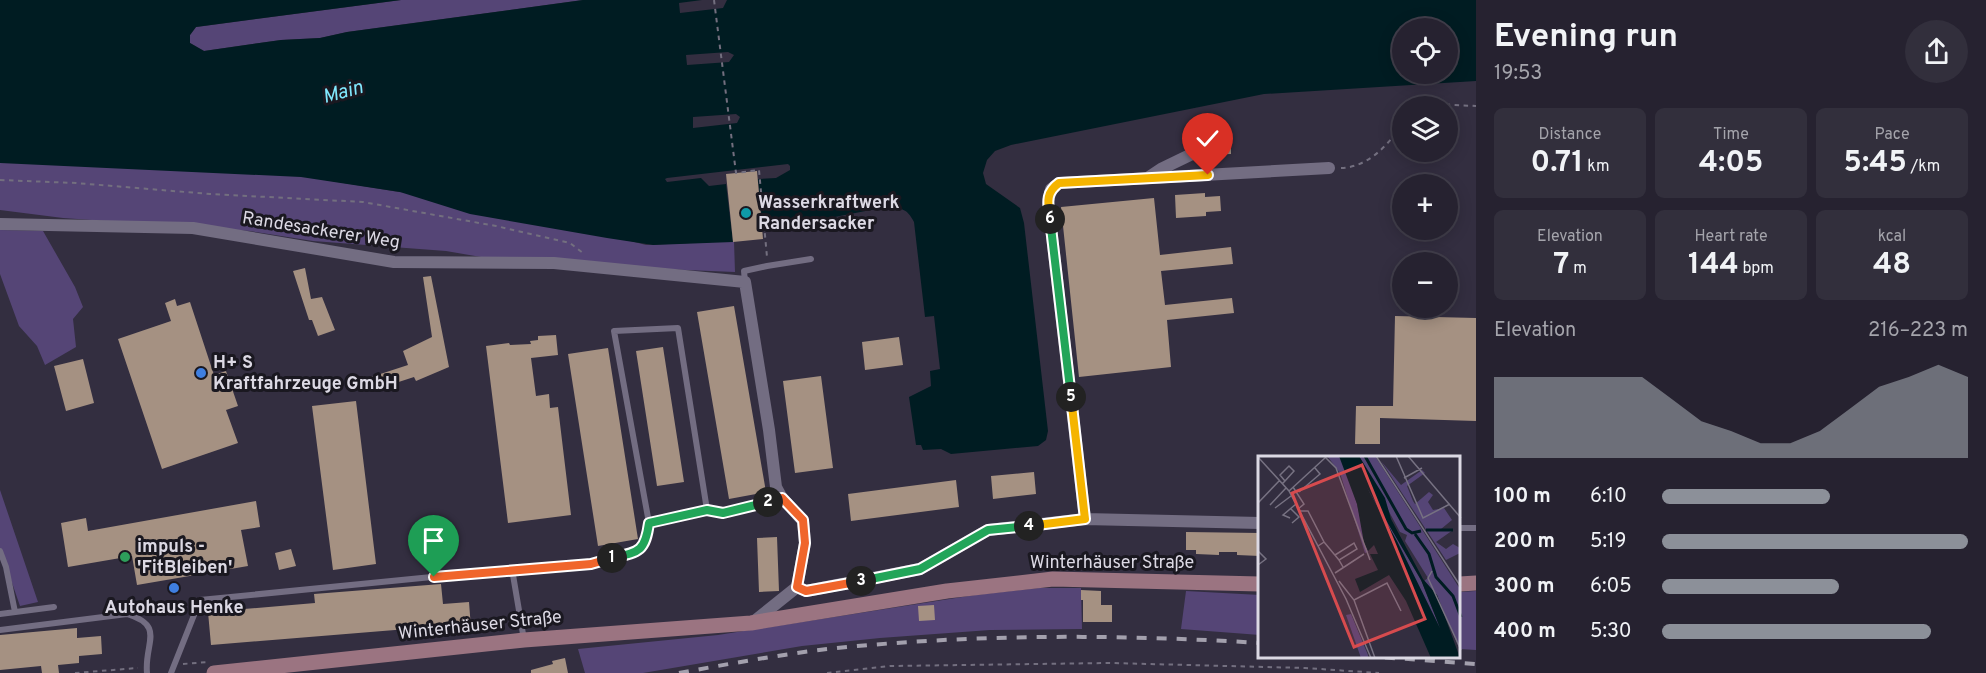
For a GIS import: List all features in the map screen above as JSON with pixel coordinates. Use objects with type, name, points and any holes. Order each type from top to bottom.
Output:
[{"type":"main road","name":"Winterhäuser Straße","points":[[214,673],[524,640],[751,623],[947,591],[1053,579],[1258,585]]},
{"type":"main road","points":[[1461,584],[1476,583]]},
{"type":"street","points":[[1148,178],[1191,154]]},
{"type":"street","points":[[1085,519],[1048,202],[1051,189],[1059,183],[1329,168]]},
{"type":"street","name":"Randesackerer Weg","points":[[0,225],[193,228],[394,262],[554,263],[745,282]]},
{"type":"street","points":[[745,282],[770,430],[776,487],[782,498],[803,520],[805,543],[797,587],[751,623]]},
{"type":"street","points":[[797,587],[806,591],[920,569],[988,530],[1085,519],[1258,523]]},
{"type":"lane","points":[[745,282],[744,271],[811,259]]},
{"type":"lane","points":[[171,673],[200,600],[512,569],[591,564],[637,552],[647,539],[649,523],[614,331],[678,328],[707,510]]},
{"type":"lane","points":[[649,523],[707,510],[723,513],[782,498]]},
{"type":"lane","points":[[0,551],[6,567],[15,612]]},
{"type":"lane","points":[[512,569],[524,640]]},
{"type":"lane","points":[[0,614],[54,607]]},
{"type":"lane","points":[[0,630],[127,614],[143,619],[151,632],[147,673]]},
{"type":"path","points":[[714,0],[736,173],[759,170],[767,266]]},
{"type":"path","points":[[1458,105],[1476,106]]},
{"type":"path","points":[[1329,168],[1350,168],[1368,161],[1392,140]]},
{"type":"path","points":[[0,180],[363,202],[496,226],[570,243],[601,268]]},
{"type":"path","points":[[826,673],[891,666],[1110,663],[1305,668],[1379,673]]},
{"type":"shaded area","points":[[401,0],[583,0],[347,32],[320,38],[281,40],[204,51],[190,43],[190,35],[196,27]]},
{"type":"shaded area","points":[[0,152],[301,176],[399,192],[489,198],[561,223],[646,245],[734,241],[735,272],[516,263],[446,251],[313,241],[250,231],[63,218],[0,210]]},
{"type":"shaded area","points":[[0,230],[43,231],[75,287],[83,307],[73,319],[76,347],[45,365],[37,346],[19,326],[0,274]]},
{"type":"shaded area","points":[[0,490],[38,602],[20,606],[0,548]]},
{"type":"shaded area","points":[[1039,588],[1081,588],[1082,629],[990,630],[880,638],[802,646],[643,673],[585,673],[578,649],[718,635],[975,595]]},
{"type":"shaded area","points":[[1186,591],[1258,595],[1258,635],[1181,629]]},
{"type":"shaded area","points":[[1476,591],[1476,650],[1461,649],[1461,592]]},
{"type":"water","name":"Main","points":[[0,0],[401,0],[196,27],[190,35],[190,43],[204,51],[281,40],[320,38],[347,32],[583,0],[702,0],[679,3],[680,13],[723,8],[727,0],[1476,0],[1476,81],[1458,82],[1458,18],[1392,18],[1392,84],[1427,84],[1264,94],[1011,145],[995,151],[987,160],[983,173],[986,184],[1020,208],[1024,223],[1048,431],[1046,440],[1038,446],[951,454],[941,449],[923,450],[921,445],[916,445],[909,397],[931,386],[930,371],[940,369],[934,316],[925,317],[914,222],[903,210],[886,207],[763,231],[758,179],[776,178],[790,170],[788,164],[665,179],[667,182],[701,178],[709,186],[726,184],[733,242],[653,245],[470,214],[400,192],[301,177],[0,163]],"holes":[[[728,52],[734,55],[729,62],[687,65],[686,55]],[[736,114],[740,117],[737,123],[693,128],[693,117]]]},
{"type":"building","points":[[1231,135],[1231,154],[1200,155],[1197,148],[1197,137]]},
{"type":"building","name":"Wasserkraftwerk Randersacker","points":[[757,171],[763,239],[733,242],[726,174]]},
{"type":"building","points":[[1205,193],[1205,197],[1220,196],[1221,211],[1206,212],[1206,216],[1176,218],[1175,195]]},
{"type":"building","points":[[1154,198],[1160,255],[1231,247],[1233,264],[1161,271],[1165,305],[1232,298],[1234,313],[1167,320],[1171,367],[1079,377],[1061,207]]},
{"type":"building","points":[[305,268],[311,299],[322,297],[335,330],[318,336],[312,320],[309,320],[293,271]]},
{"type":"building","points":[[431,276],[449,367],[416,381],[414,377],[371,391],[368,378],[408,365],[403,351],[432,337],[423,277]]},
{"type":"building","points":[[175,299],[177,306],[190,302],[214,375],[226,371],[238,406],[226,410],[238,443],[162,469],[118,339],[171,321],[165,303]]},
{"type":"building","points":[[734,306],[766,492],[729,499],[697,312]]},
{"type":"building","points":[[1395,318],[1476,318],[1476,421],[1380,418],[1380,444],[1355,444],[1356,406],[1393,406]]},
{"type":"building","points":[[556,335],[558,355],[531,358],[536,396],[549,394],[550,408],[558,407],[571,515],[508,523],[486,346],[509,343],[510,345],[531,344],[530,341],[538,340],[538,336]]},
{"type":"building","points":[[899,337],[903,365],[865,370],[862,342]]},
{"type":"building","points":[[663,347],[684,482],[657,486],[636,351]]},
{"type":"building","points":[[608,348],[638,539],[598,546],[568,354]]},
{"type":"building","points":[[83,359],[94,403],[66,411],[54,366]]},
{"type":"building","points":[[821,376],[833,468],[795,473],[783,381]]},
{"type":"building","points":[[356,401],[376,564],[333,570],[312,406]]},
{"type":"building","points":[[1034,472],[1036,494],[993,499],[991,476]]},
{"type":"building","points":[[956,480],[959,507],[851,521],[848,494]]},
{"type":"building","points":[[256,501],[260,527],[241,530],[248,566],[137,585],[132,556],[68,567],[61,523],[86,518],[88,531]]},
{"type":"building","points":[[1186,532],[1258,533],[1258,556],[1237,555],[1237,552],[1219,552],[1219,555],[1196,554],[1196,550],[1186,550]]},
{"type":"building","points":[[777,537],[779,591],[759,592],[757,538]]},
{"type":"building","points":[[291,549],[296,566],[279,570],[275,553]]},
{"type":"building","points":[[441,584],[443,604],[469,602],[471,628],[445,631],[444,626],[211,645],[208,612],[315,603],[314,594]]},
{"type":"building","points":[[1081,590],[1101,591],[1101,605],[1112,605],[1112,622],[1083,622]]},
{"type":"building","points":[[934,605],[935,620],[919,621],[918,606]]},
{"type":"building","points":[[77,628],[77,638],[101,636],[102,654],[79,656],[79,663],[58,665],[59,673],[42,673],[41,666],[0,670],[0,635]]},
{"type":"building","points":[[565,658],[568,673],[531,673],[531,670]]},
{"type":"railway","points":[[679,673],[827,649],[935,640],[1098,637],[1258,643]]},
{"type":"railway","points":[[1393,658],[1476,664]]},
{"type":"place","name":"Wasserkraftwerk Randersacker","points":[[746,213]]},
{"type":"place","name":"H+ S Kraftfahrzeuge GmbH","points":[[201,373]]},
{"type":"place","name":"impuls - 'FitBleiben'","points":[[125,557]]},
{"type":"place","name":"Autohaus Henke","points":[[174,588]]},
{"type":"route","points":[[434,577],[591,564],[637,552],[647,539],[649,523],[707,510],[723,513],[782,498],[803,520],[805,543],[797,587],[806,591],[920,569],[988,530],[1085,519],[1048,202],[1051,189],[1059,183],[1208,175]]}]
